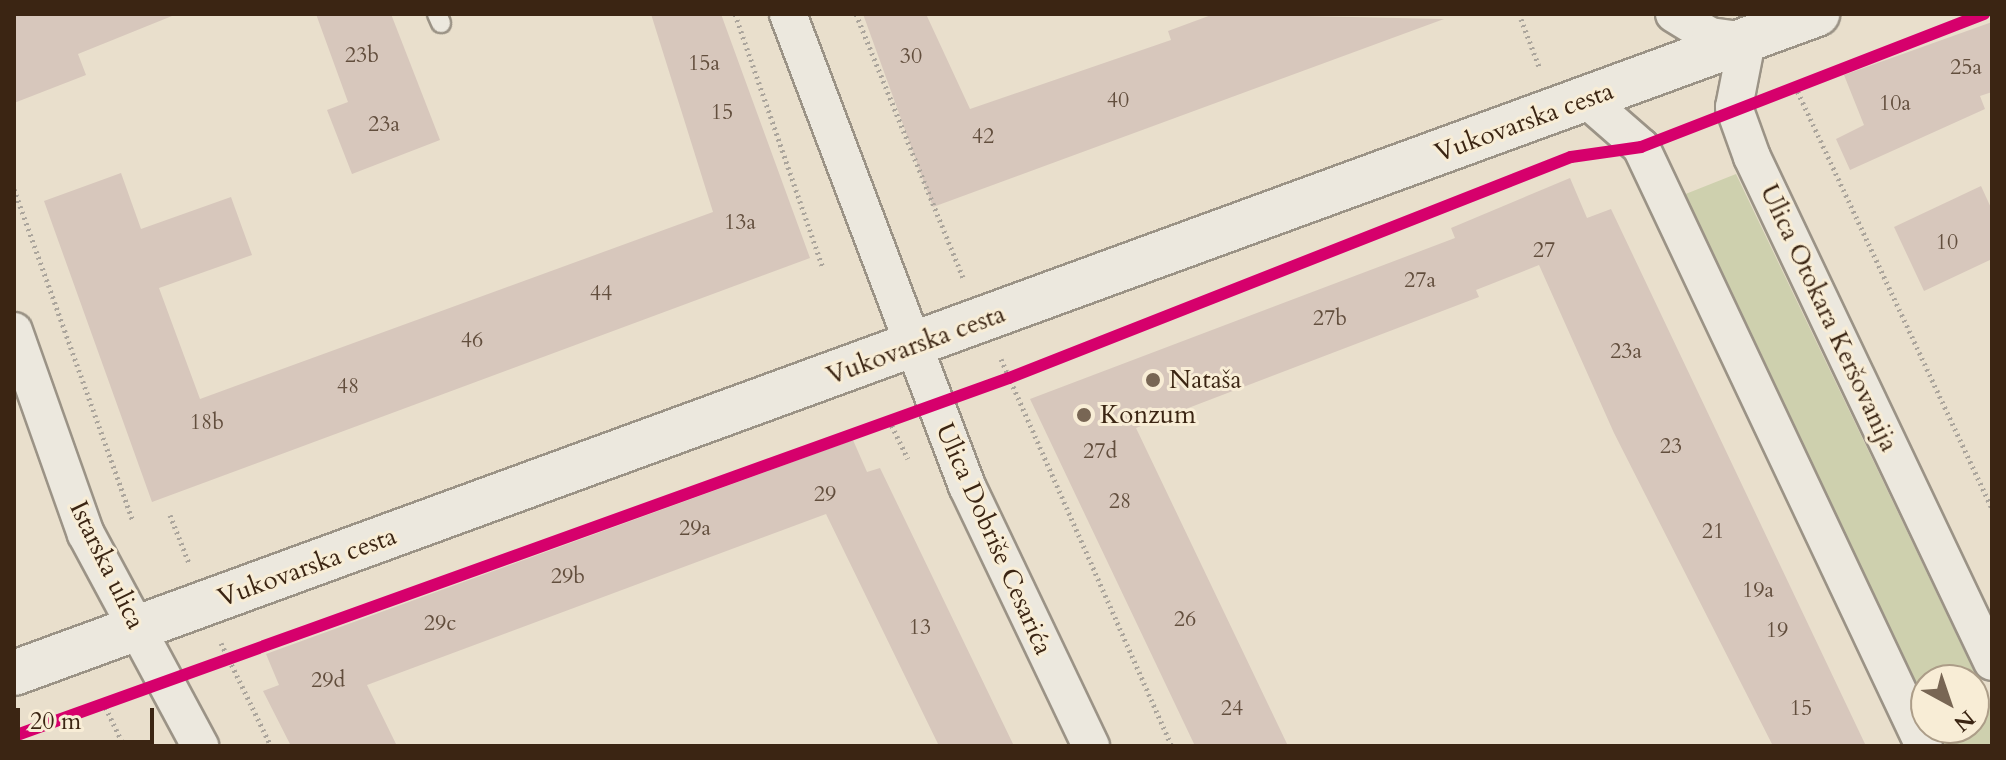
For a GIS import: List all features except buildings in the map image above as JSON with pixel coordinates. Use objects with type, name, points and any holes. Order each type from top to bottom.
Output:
[{"type":"main road","name":"Vukovarska cesta","points":[[14,673],[1817,14]]},
{"type":"street","name":"Ulica Dobriše Cesarića","points":[[788,14],[935,405],[1011,587],[1091,746]]},
{"type":"street","points":[[1674,14],[1710,36],[1747,41],[1734,112]]},
{"type":"street","points":[[1586,99],[1641,147],[1924,746]]},
{"type":"street","name":"Ulica Otokara Keršovanija","points":[[1734,112],[1992,662]]},
{"type":"street","name":"Istarska ulica","points":[[14,331],[86,534],[165,675],[200,746]]},
{"type":"path","points":[[735,14],[823,268]]},
{"type":"path","points":[[856,14],[938,228],[984,321],[1172,746]]},
{"type":"path","points":[[1734,112],[1809,81]]},
{"type":"path","points":[[1795,86],[1992,509]]},
{"type":"path","points":[[14,189],[133,521]]},
{"type":"path","points":[[875,426],[1024,372]]},
{"type":"path","points":[[88,707],[165,675],[240,650]]},
{"type":"path","points":[[226,656],[271,746]]},
{"type":"path","points":[[103,702],[124,746]]},
{"type":"green space","points":[[1736,174],[1970,664],[1910,664],[1910,690],[1678,197]]},
{"type":"green space","points":[[1990,705],[1992,746],[1936,746],[1990,744]]},
{"type":"cycle path","points":[[14,736],[1009,378],[1571,157],[1641,147],[1984,14]]},
{"type":"place","name":"Nataša","points":[[1153,380]]},
{"type":"place","name":"Konzum","points":[[1084,415]]}]
